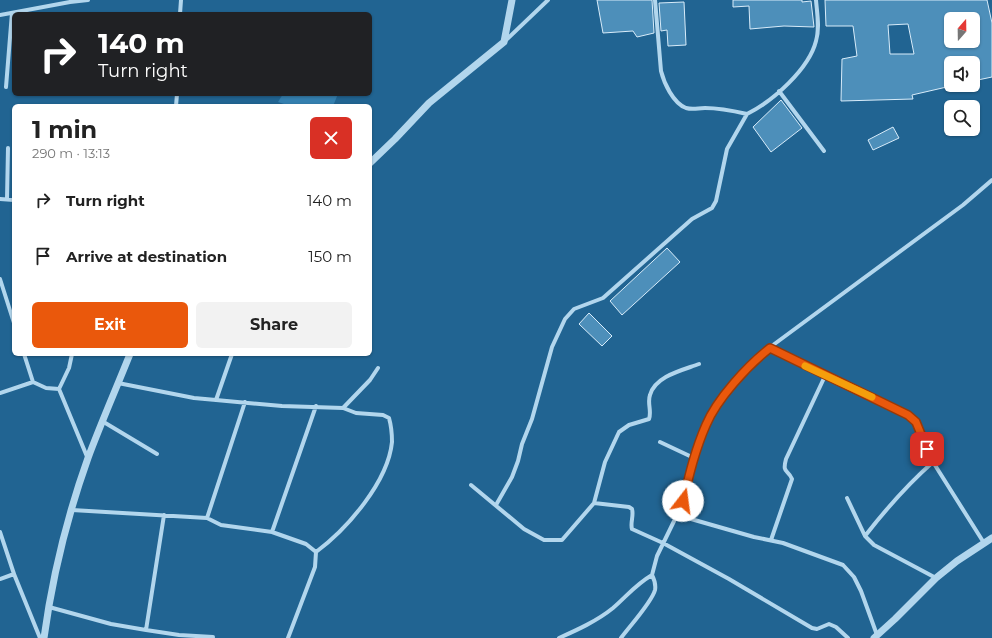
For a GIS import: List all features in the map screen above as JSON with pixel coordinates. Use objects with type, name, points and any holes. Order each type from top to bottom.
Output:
[{"type":"street","points":[[17,12],[88,0]]},
{"type":"street","points":[[180,12],[181,0]]},
{"type":"street","points":[[504,42],[512,0]]},
{"type":"street","points":[[372,161],[429,103],[504,42],[548,0]]},
{"type":"street","points":[[655,0],[661,71],[664,81],[677,101],[684,108],[693,110],[712,109],[735,111],[747,114]]},
{"type":"street","points":[[496,505],[512,477],[518,461],[522,444],[532,419],[552,347],[565,319],[574,309],[603,298],[692,219],[712,208],[716,200],[727,150],[737,129],[747,114],[756,110],[779,91],[802,68],[811,56],[817,39],[816,0]]},
{"type":"street","points":[[0,14],[12,13],[6,87]]},
{"type":"street","points":[[779,91],[824,151]]},
{"type":"street","points":[[6,199],[8,148]]},
{"type":"street","points":[[559,638],[613,609],[640,582],[652,575],[663,543],[677,515],[694,458],[706,425],[714,410],[735,383],[760,355],[963,205],[992,180]]},
{"type":"street","points":[[0,198],[12,200]]},
{"type":"street","points":[[0,279],[12,317]]},
{"type":"street","points":[[770,348],[908,415],[916,422],[933,462],[984,543]]},
{"type":"street","points":[[25,356],[33,382]]},
{"type":"street","points":[[72,356],[70,368],[59,389],[88,460]]},
{"type":"street","points":[[44,638],[48,607],[72,510],[102,421],[129,356]]},
{"type":"street","points":[[216,400],[231,356]]},
{"type":"street","points":[[471,486],[524,529],[544,540],[562,540],[594,504],[605,462],[619,432],[629,425],[649,419],[651,411],[649,400],[650,394],[657,382],[699,364]]},
{"type":"street","points":[[343,408],[370,380],[378,368]]},
{"type":"street","points":[[771,540],[792,479],[786,472],[784,466],[786,459],[825,376]]},
{"type":"street","points":[[0,392],[33,382],[46,388],[59,389]]},
{"type":"street","points":[[118,383],[194,398],[282,406],[343,408],[356,413],[383,415],[389,418],[392,442],[377,484],[349,522],[329,542],[316,552],[315,567],[288,638]]},
{"type":"street","points":[[207,518],[245,402]]},
{"type":"street","points":[[272,532],[316,406]]},
{"type":"street","points":[[102,421],[157,454]]},
{"type":"street","points":[[660,442],[694,458]]},
{"type":"street","points":[[865,536],[906,486],[933,462]]},
{"type":"street","points":[[847,498],[865,536],[874,545],[936,578]]},
{"type":"street","points":[[594,504],[629,507],[632,509],[633,513],[632,529],[663,543],[729,579],[804,625],[817,629],[829,624],[836,627],[848,638]]},
{"type":"street","points":[[72,510],[207,518],[221,525],[272,532],[306,544],[316,552]]},
{"type":"street","points":[[146,630],[164,515]]},
{"type":"street","points":[[677,515],[754,537],[771,540],[838,562],[848,569],[861,591],[875,637],[936,578],[956,561],[992,538]]},
{"type":"street","points":[[0,532],[14,574],[40,638]]},
{"type":"street","points":[[0,579],[14,574]]},
{"type":"street","points":[[621,638],[655,590],[655,581],[652,575]]},
{"type":"street","points":[[48,607],[111,624],[179,635],[213,637]]},
{"type":"shaded area","points":[[282,96],[337,96],[334,104],[284,104],[278,102]]},
{"type":"building","points":[[597,0],[652,0],[654,33],[637,37],[633,31],[603,33]]},
{"type":"building","points":[[733,0],[811,1],[814,27],[784,26],[750,29],[749,6],[733,7]]},
{"type":"building","points":[[825,0],[987,0],[992,23],[992,77],[980,80],[980,56],[944,56],[944,88],[912,95],[913,99],[841,101],[842,59],[857,56],[853,26],[826,26]],"holes":[[[908,24],[914,54],[890,54],[888,25]]]},
{"type":"building","points":[[684,2],[686,45],[668,46],[667,30],[661,31],[659,3]]},
{"type":"building","points":[[781,100],[802,128],[771,152],[753,127]]},
{"type":"building","points":[[893,127],[899,138],[873,150],[868,140]]},
{"type":"building","points":[[667,248],[680,262],[622,315],[610,301]]},
{"type":"building","points":[[589,313],[612,336],[602,346],[579,324]]},
{"type":"slow traffic","points":[[805,366],[872,397]]},
{"type":"route","points":[[683,501],[694,458],[706,425],[714,410],[735,383],[760,355],[770,348],[908,415],[916,422],[927,449]]}]
